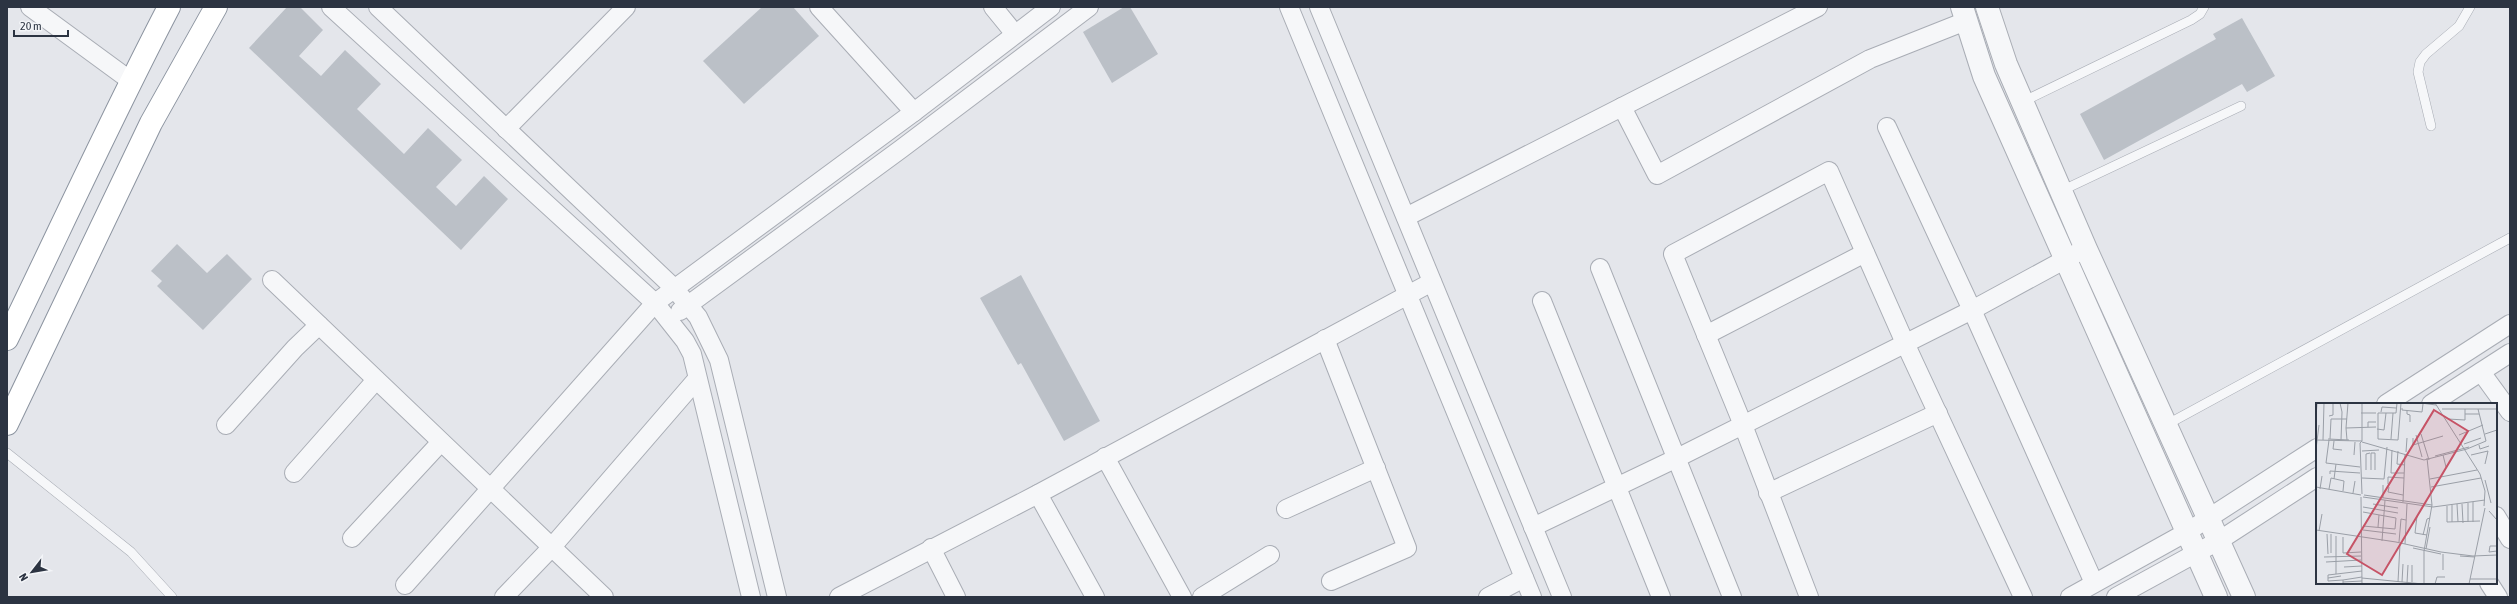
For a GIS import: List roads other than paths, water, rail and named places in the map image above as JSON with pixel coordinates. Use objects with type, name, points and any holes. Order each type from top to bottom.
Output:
[{"type":"highway","points":[[7,339],[97,155],[131,81],[169,7]]},
{"type":"highway","points":[[7,424],[151,123],[216,7]]},
{"type":"street","points":[[30,7],[131,81]]},
{"type":"street","points":[[331,7],[655,303],[670,320],[692,354],[751,597]]},
{"type":"street","points":[[378,7],[673,287],[688,304],[713,343],[719,360],[777,597]]},
{"type":"street","points":[[506,129],[626,7]]},
{"type":"street","points":[[819,7],[914,112]]},
{"type":"street","points":[[993,7],[1015,34]]},
{"type":"street","points":[[405,584],[655,303],[673,287],[914,112],[1050,7]]},
{"type":"street","points":[[1054,7],[1065,25]]},
{"type":"street","points":[[670,320],[688,304],[907,144],[1089,7]]},
{"type":"street","points":[[1289,7],[1532,597]]},
{"type":"street","points":[[1319,7],[1562,597]]},
{"type":"street","points":[[1406,217],[1818,7]]},
{"type":"street","points":[[1987,7],[1998,42],[2061,192],[2208,519],[2220,540],[2244,597]]},
{"type":"street","points":[[1622,107],[1657,174],[1870,60],[1964,14],[1984,76],[2067,259],[2216,597]]},
{"type":"street","points":[[1887,127],[1972,310],[2094,583]]},
{"type":"street","points":[[1809,597],[1768,493],[1743,424],[1673,254],[1829,171],[1905,344],[2023,597]]},
{"type":"street","points":[[1533,527],[1677,458],[1905,344],[1972,310],[2086,248]]},
{"type":"street","points":[[1706,335],[1865,253]]},
{"type":"street","points":[[1600,268],[1732,597]]},
{"type":"street","points":[[272,280],[490,490],[604,597]]},
{"type":"street","points":[[848,595],[931,548],[1038,494],[1432,282]]},
{"type":"street","points":[[1542,301],[1661,597]]},
{"type":"street","points":[[2388,403],[2510,324]]},
{"type":"street","points":[[226,425],[295,348],[319,325]]},
{"type":"street","points":[[1325,339],[1407,548],[1331,581]]},
{"type":"street","points":[[2433,403],[2510,353]]},
{"type":"street","points":[[2481,372],[2510,412]]},
{"type":"street","points":[[504,597],[551,548],[697,379]]},
{"type":"street","points":[[294,473],[376,380]]},
{"type":"street","points":[[1768,493],[1938,413]]},
{"type":"street","points":[[352,538],[441,442]]},
{"type":"street","points":[[2070,597],[2187,532],[2316,449]]},
{"type":"street","points":[[1105,457],[1182,597]]},
{"type":"street","points":[[1286,509],[1376,468]]},
{"type":"street","points":[[2116,597],[2220,540],[2316,478]]},
{"type":"street","points":[[1038,494],[1095,597]]},
{"type":"street","points":[[2497,518],[2510,539]]},
{"type":"street","points":[[931,548],[956,597]]},
{"type":"street","points":[[1202,597],[1270,555]]},
{"type":"street","points":[[1488,597],[1524,578]]},
{"type":"street","points":[[2490,584],[2498,597]]},
{"type":"lane","points":[[2022,102],[2191,20],[2200,14],[2204,7]]},
{"type":"lane","points":[[2431,126],[2418,72],[2420,62],[2426,54],[2459,26],[2470,7]]},
{"type":"lane","points":[[2061,192],[2241,106]]},
{"type":"lane","points":[[2166,425],[2510,238]]},
{"type":"lane","points":[[7,454],[131,552],[172,597]]}]
